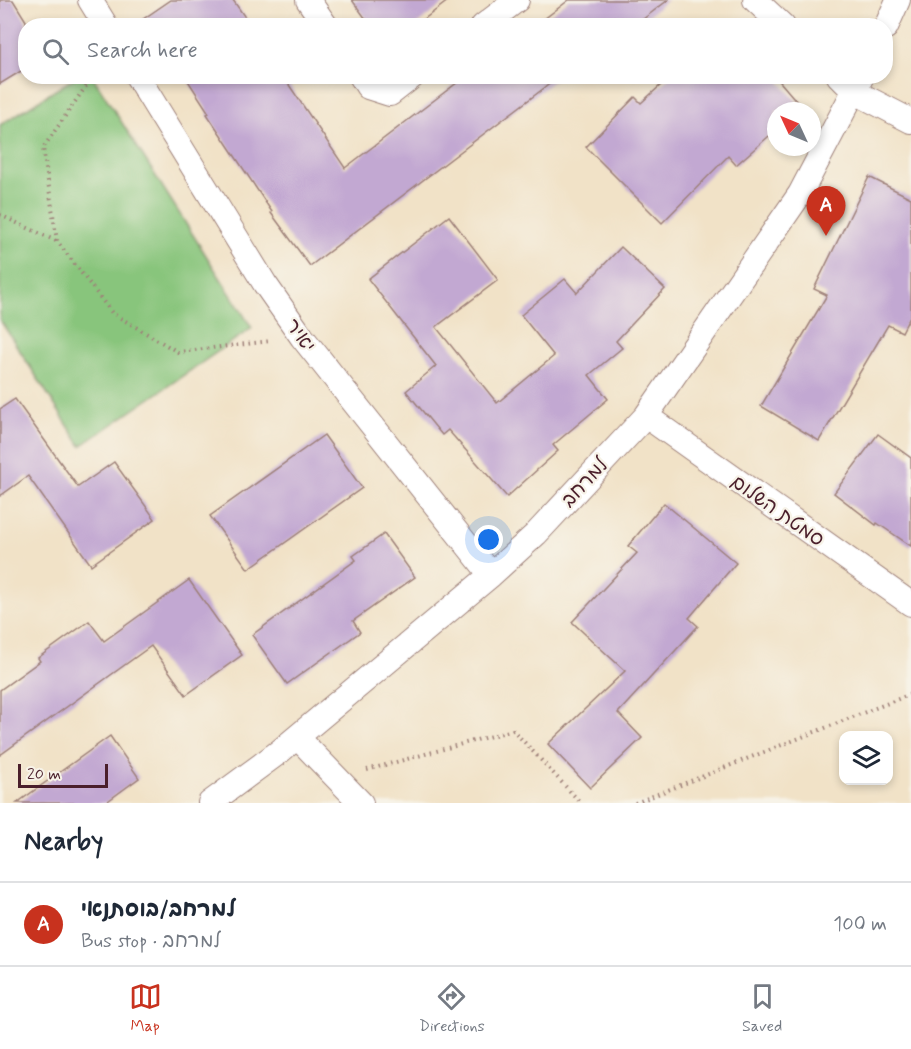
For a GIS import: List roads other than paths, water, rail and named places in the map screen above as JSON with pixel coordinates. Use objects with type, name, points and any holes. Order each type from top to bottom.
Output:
[{"type":"street","points":[[90,0],[100,18]]},
{"type":"street","points":[[308,0],[320,18]]},
{"type":"street","points":[[493,18],[517,0]]},
{"type":"street","points":[[755,0],[774,18]]},
{"type":"street","points":[[889,18],[898,0]]},
{"type":"street","name":"יאיר","points":[[142,84],[265,284],[302,337],[491,575]]},
{"type":"street","points":[[366,84],[368,87],[390,94],[403,84]]},
{"type":"street","name":"למרחב","points":[[210,803],[297,737],[491,575],[536,534],[646,416],[800,194],[851,84]]},
{"type":"street","points":[[855,84],[911,121]]},
{"type":"street","name":"סמטת השלום","points":[[646,416],[911,604]]},
{"type":"street","points":[[297,737],[362,803]]},
{"type":"place","name":"למרחב/בוסתנאי","points":[[826,236]]}]
